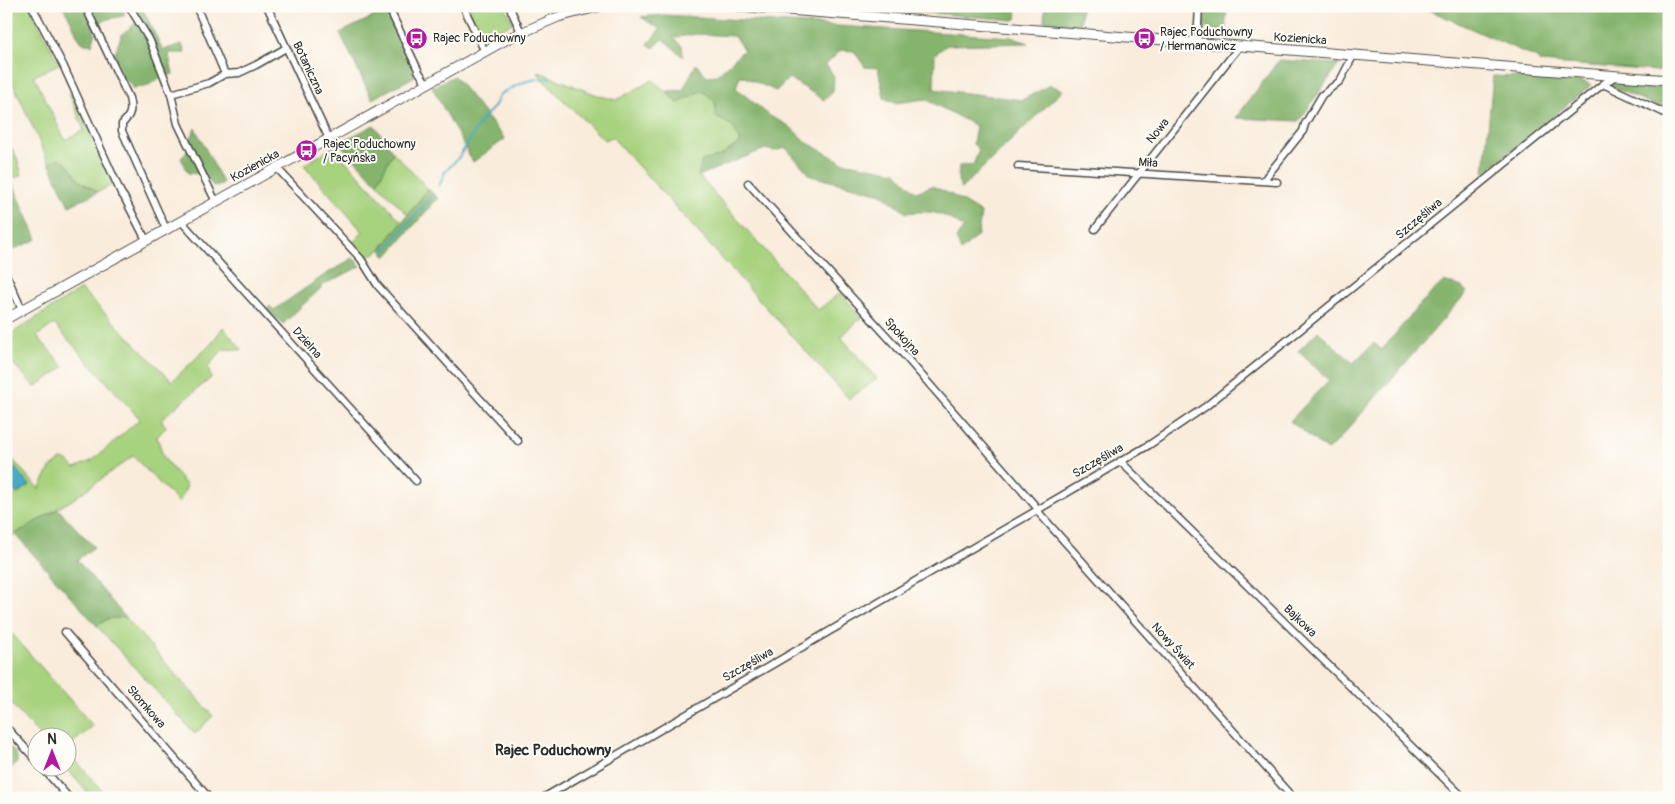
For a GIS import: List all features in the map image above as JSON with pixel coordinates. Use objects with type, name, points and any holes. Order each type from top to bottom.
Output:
[{"type":"main road","name":"Kozienicka","points":[[736,6],[803,9],[1239,47],[1669,80]]},
{"type":"main road","name":"Kozienicka","points":[[6,319],[521,32],[558,17],[595,7]]},
{"type":"street","points":[[32,6],[63,65],[121,193],[146,240]]},
{"type":"street","points":[[85,6],[129,98],[132,109],[130,116],[122,124],[122,131],[166,229]]},
{"type":"street","points":[[129,6],[150,41],[172,94],[178,124],[216,202]]},
{"type":"street","points":[[196,6],[225,74]]},
{"type":"street","name":"Botaniczna","points":[[267,6],[329,139]]},
{"type":"street","points":[[388,6],[418,72],[427,84]]},
{"type":"street","points":[[463,6],[485,52]]},
{"type":"street","points":[[509,6],[521,32]]},
{"type":"street","points":[[1196,43],[1199,6]]},
{"type":"street","name":"Nowa","points":[[1095,229],[1239,47]]},
{"type":"street","points":[[172,94],[209,83],[225,74],[247,69],[286,48]]},
{"type":"street","points":[[1263,181],[1303,131],[1305,124],[1322,96],[1340,81],[1353,56]]},
{"type":"street","name":"Szczęśliwa","points":[[544,798],[1149,445],[1205,407],[1603,84],[1616,76]]},
{"type":"street","points":[[1603,84],[1669,115]]},
{"type":"street","name":"Miła","points":[[1018,166],[1277,182]]},
{"type":"street","points":[[277,168],[361,259],[378,286],[518,442]]},
{"type":"street","name":"Spokojna","points":[[748,183],[904,355],[1038,509]]},
{"type":"street","name":"Dzielna","points":[[181,221],[416,481]]},
{"type":"street","points":[[6,274],[22,310]]},
{"type":"street","name":"Bajkowa","points":[[1120,461],[1464,798]]},
{"type":"street","name":"Nowy Świat","points":[[1038,509],[1046,522],[1294,798]]},
{"type":"street","name":"Słomkowa","points":[[65,632],[209,798]]},
{"type":"street","points":[[6,727],[28,751]]},
{"type":"street","points":[[50,776],[69,798]]},
{"type":"green space","points":[[6,6],[30,6],[59,64],[34,76],[65,140],[84,130],[69,93],[72,92],[113,181],[112,185],[98,192],[80,181],[70,167],[60,159],[49,163],[6,68]]},
{"type":"green space","points":[[62,6],[124,6],[124,16],[111,18],[100,23],[94,30],[95,35],[92,45],[81,41]]},
{"type":"green space","points":[[131,6],[141,6],[163,50],[182,44],[185,53],[170,53],[173,74],[160,78],[145,87],[132,88],[130,83],[123,79],[114,55],[122,34],[140,20]]},
{"type":"green space","points":[[467,6],[505,6],[513,23],[481,38]]},
{"type":"green space","points":[[846,6],[925,6],[943,8],[943,6],[1017,6],[1016,19],[1013,20]]},
{"type":"green space","points":[[1045,6],[1081,6],[1080,26],[1044,21]]},
{"type":"green space","points":[[1201,6],[1227,6],[1225,37],[1216,33],[1213,29],[1206,28],[1200,24]]},
{"type":"green space","points":[[1420,6],[1669,6],[1669,72],[1540,62],[1537,58]]},
{"type":"green space","points":[[387,10],[414,72],[414,77],[372,99],[340,33]]},
{"type":"green space","points":[[663,15],[1011,37],[1029,43],[947,45],[935,54],[934,89],[1022,100],[1050,85],[1063,90],[961,189],[958,180],[959,166],[973,165],[979,150],[973,144],[976,126],[925,99],[895,103],[884,98],[878,68],[865,67],[854,51],[841,50],[826,65],[834,76],[833,92],[824,100],[789,78],[776,91],[740,75],[736,88],[770,116],[789,126],[806,142],[842,162],[896,172],[916,192],[932,186],[952,195],[981,213],[978,235],[961,251],[956,238],[964,228],[949,218],[930,212],[906,213],[882,194],[811,176],[786,148],[774,151],[765,149],[698,176],[702,161],[721,156],[741,142],[733,126],[716,117],[715,101],[702,90],[678,103],[667,91],[683,90],[696,64],[707,76],[717,75],[744,50],[734,36],[696,34],[673,38],[682,46],[683,57],[663,39],[654,48],[648,44],[660,29],[641,17]]},
{"type":"green space","points":[[1279,60],[1339,64],[1299,121],[1236,118]]},
{"type":"green space","points":[[537,71],[597,95],[616,100],[653,80],[678,103],[702,90],[715,101],[716,117],[733,126],[741,142],[721,156],[702,161],[699,176],[818,310],[841,292],[861,318],[841,337],[877,379],[849,399],[612,137],[604,140],[544,81]]},
{"type":"green space","points":[[454,76],[505,139],[473,162],[432,87]]},
{"type":"green space","points":[[1493,76],[1579,80],[1590,84],[1590,86],[1484,173]]},
{"type":"green space","points":[[1611,82],[1669,88],[1669,111],[1607,85]]},
{"type":"green space","points":[[374,125],[393,152],[377,183],[339,143]]},
{"type":"green space","points":[[195,128],[223,183],[218,186],[213,186],[205,174],[188,173],[181,158],[186,153]]},
{"type":"green space","points":[[6,138],[17,158],[22,175],[6,181]]},
{"type":"green space","points":[[333,147],[402,222],[381,249],[365,259],[352,243],[363,232],[304,165]]},
{"type":"green space","points":[[393,152],[428,189],[408,215],[377,183]]},
{"type":"green space","points":[[60,158],[70,167],[80,181],[98,192],[69,206],[49,163]]},
{"type":"green space","points":[[11,179],[37,239],[6,253],[6,181]]},
{"type":"green space","points":[[428,189],[438,198],[386,257],[381,249]]},
{"type":"green space","points":[[353,258],[361,266],[325,284],[283,324],[266,310],[270,306],[274,310]]},
{"type":"green space","points":[[1444,281],[1462,287],[1467,292],[1335,444],[1327,450],[1290,421],[1329,380],[1298,351],[1318,331],[1353,363],[1374,343],[1382,350],[1420,304]]},
{"type":"green space","points":[[81,289],[172,381],[211,344],[223,327],[242,350],[223,349],[208,367],[211,378],[161,419],[166,427],[157,437],[164,458],[187,486],[179,503],[133,456],[72,500],[12,536],[6,528],[6,452],[39,489],[50,468],[62,459],[69,462],[75,468],[93,460],[140,419],[54,324],[37,336],[64,367],[35,387],[6,356],[6,337]]},
{"type":"green space","points":[[58,509],[94,547],[77,560],[125,617],[107,619],[97,626],[15,534]]},
{"type":"green space","points":[[125,617],[213,716],[195,734],[97,626],[107,619]]},
{"type":"green space","points":[[6,627],[93,726],[78,739],[78,726],[31,726],[6,698]]},
{"type":"green space","points":[[6,743],[14,751],[17,763],[6,773]]},
{"type":"green space","points":[[78,763],[108,798],[92,798],[73,776],[78,776]]},
{"type":"water","points":[[12,465],[30,485],[17,494],[6,481],[6,469]]},
{"type":"waterway","points":[[439,186],[445,172],[459,157],[481,121],[494,107],[500,94],[524,82],[550,78]]},
{"type":"waterway","points":[[384,251],[433,195]]},
{"type":"place","name":"Rajec Poduchowny","points":[[417,38]]},
{"type":"place","name":"Rajec Poduchowny / Hermanowicz","points":[[1144,39]]},
{"type":"place","name":"Rajec Poduchowny / Pacyńska","points":[[307,151]]},
{"type":"district","name":"Rajec Poduchowny","points":[[553,750]]}]
